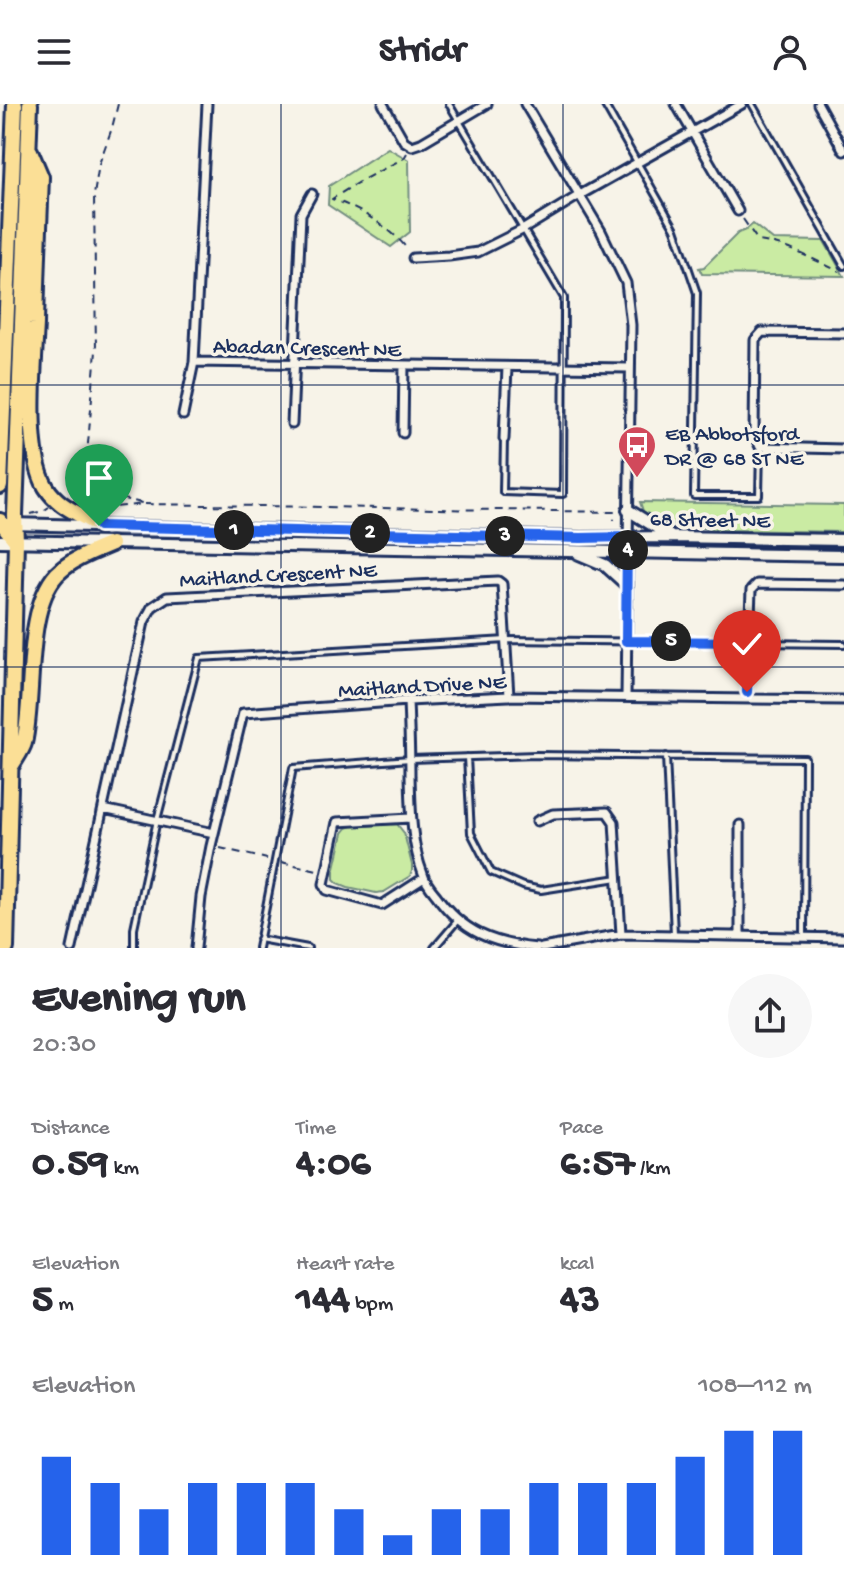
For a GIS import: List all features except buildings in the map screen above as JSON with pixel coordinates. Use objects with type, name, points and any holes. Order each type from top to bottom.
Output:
[{"type":"highway","points":[[0,486],[15,104]]},
{"type":"highway","points":[[6,948],[16,541],[4,523],[30,104]]},
{"type":"highway","points":[[27,143],[41,177],[33,430],[36,455],[43,482],[52,496],[71,512],[99,526]]},
{"type":"highway","points":[[10,768],[24,745],[38,615],[45,594],[69,564],[111,544]]},
{"type":"highway","points":[[0,795],[9,827]]},
{"type":"main road","points":[[628,510],[672,537]]},
{"type":"main road","name":"68 Street NE","points":[[4,523],[581,538],[844,540]]},
{"type":"main road","name":"68 Street NE","points":[[0,541],[844,556]]},
{"type":"main road","points":[[574,551],[605,565],[627,585]]},
{"type":"street","name":"Abadan Crescent NE","points":[[207,104],[194,362],[630,368]]},
{"type":"street","points":[[383,104],[404,141],[412,146],[487,104]]},
{"type":"street","points":[[525,104],[601,231],[626,283],[631,325],[626,697]]},
{"type":"street","points":[[676,104],[738,211]]},
{"type":"street","points":[[413,258],[478,252],[742,104]]},
{"type":"street","points":[[818,104],[844,151]]},
{"type":"street","points":[[292,424],[301,214],[312,194]]},
{"type":"street","points":[[844,333],[762,332],[755,340],[754,434],[760,447],[844,449]]},
{"type":"street","points":[[183,415],[194,362]]},
{"type":"street","points":[[403,433],[404,365]]},
{"type":"street","points":[[504,439],[507,367]]},
{"type":"street","name":"Maitland Crescent NE","points":[[72,948],[144,622],[152,607],[167,597],[498,581],[502,584],[509,696]]},
{"type":"street","points":[[747,697],[751,590],[757,584],[844,585]]},
{"type":"street","name":"Maitland Drive NE","points":[[196,948],[201,897],[243,713],[509,696],[844,700]]},
{"type":"street","points":[[408,701],[411,818],[415,848],[424,878],[458,920],[483,937],[510,945],[539,948],[621,934],[844,938]]},
{"type":"street","points":[[103,809],[214,833]]},
{"type":"street","points":[[537,821],[553,814],[607,812],[614,822],[621,934]]},
{"type":"street","points":[[411,818],[337,822],[324,884],[327,890],[382,905],[424,878]]},
{"type":"street","points":[[740,825],[740,936]]},
{"type":"lane","points":[[449,104],[564,298],[563,494],[503,492],[504,439]]},
{"type":"lane","points":[[604,104],[675,229],[697,293],[694,496],[759,496],[760,447]]},
{"type":"lane","points":[[752,104],[844,269]]},
{"type":"lane","points":[[134,948],[134,928],[157,820],[199,658],[507,640],[844,644]]},
{"type":"lane","points":[[258,948],[293,768],[410,759],[536,755],[805,758],[804,937]]},
{"type":"lane","points":[[666,756],[674,934]]},
{"type":"lane","points":[[467,757],[471,833],[491,872],[541,890],[618,878]]},
{"type":"lane","points":[[434,948],[458,920]]},
{"type":"lane","points":[[259,939],[308,948]]},
{"type":"path","points":[[118,104],[99,164],[94,195],[96,351],[85,478],[88,485],[99,492],[145,504]]},
{"type":"path","points":[[412,146],[404,158],[332,199],[353,207],[395,236],[413,258]]},
{"type":"path","points":[[738,211],[758,241],[772,242],[835,270],[844,269]]},
{"type":"path","points":[[31,514],[54,504]]},
{"type":"path","points":[[86,506],[104,508],[145,504],[614,512],[614,520]]},
{"type":"green space","points":[[388,148],[409,160],[410,232],[391,247],[328,205],[329,186]]},
{"type":"green space","points":[[753,224],[773,240],[824,241],[844,276],[702,274],[699,268],[704,267],[738,233]]},
{"type":"green space","points":[[640,502],[844,505],[844,532],[719,530],[659,522],[643,511]]},
{"type":"green space","points":[[397,824],[404,833],[412,865],[410,876],[384,892],[376,893],[348,887],[334,879],[343,833],[347,828]]},
{"type":"place","name":"EB Abbotsford DR @ 68 ST NE","points":[[637,479]]},
{"type":"route","points":[[99,526],[627,537],[626,641],[749,642],[747,692]]}]
